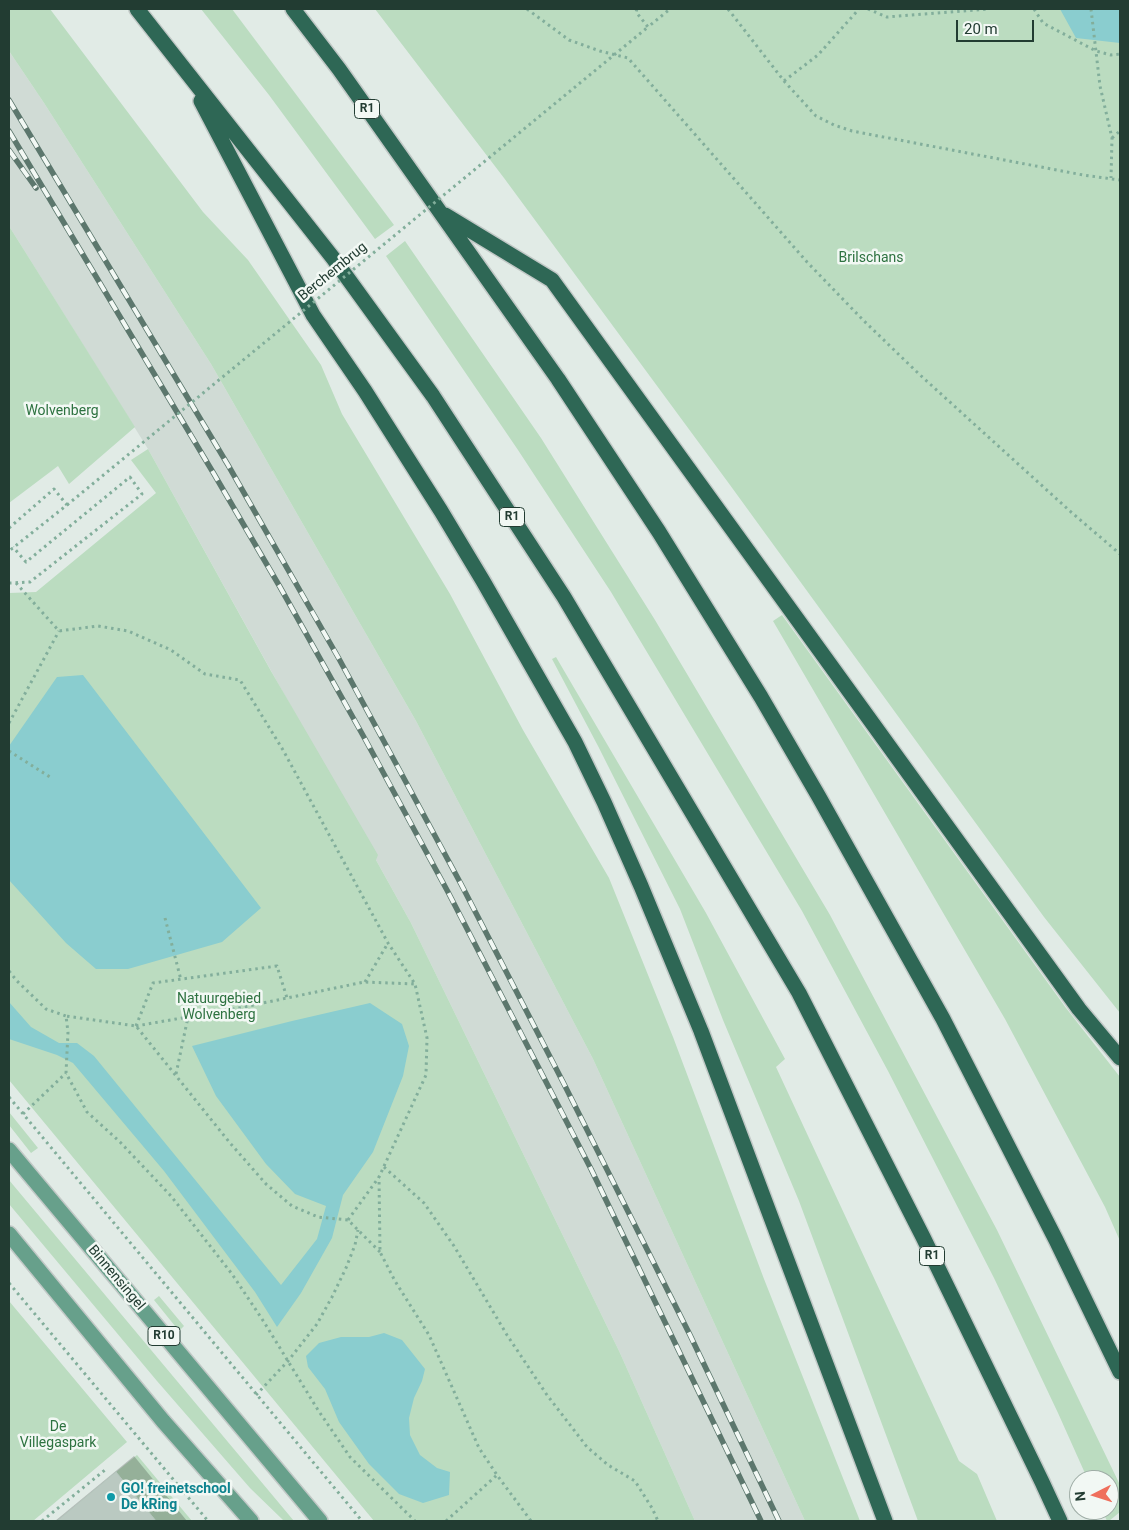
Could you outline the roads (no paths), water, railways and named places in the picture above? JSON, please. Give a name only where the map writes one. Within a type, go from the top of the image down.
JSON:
[{"type":"highway","name":"R1","points":[[137,9],[333,258],[433,396],[564,596],[799,993],[923,1237],[1060,1521]]},
{"type":"highway","name":"R1","points":[[293,9],[339,69],[558,380],[658,532],[760,697],[814,788],[943,1019],[1052,1231],[1120,1372]]},
{"type":"highway","points":[[184,68],[313,314],[365,391],[441,511],[575,742],[596,785],[641,886],[701,1031],[885,1521]]},
{"type":"highway","points":[[440,211],[552,280],[1079,1009],[1120,1058]]},
{"type":"main road","name":"Binnensingel","points":[[9,1150],[320,1521]]},
{"type":"main road","points":[[9,1234],[163,1421],[251,1521]]},
{"type":"water","points":[[1060,9],[1120,9],[1120,43],[1076,38]]},
{"type":"water","points":[[83,675],[261,908],[222,942],[128,969],[96,969],[66,943],[9,880],[9,746],[57,677]]},
{"type":"water","points":[[9,1002],[31,1027],[59,1043],[77,1043],[94,1056],[281,1285],[317,1239],[326,1206],[295,1194],[266,1164],[216,1096],[192,1046],[370,1003],[402,1024],[409,1046],[403,1076],[373,1152],[343,1195],[332,1238],[301,1293],[277,1327],[255,1292],[164,1171],[73,1063],[57,1055],[9,1039]]},
{"type":"water","points":[[384,1333],[402,1340],[425,1369],[409,1418],[410,1435],[420,1455],[437,1468],[450,1472],[449,1495],[423,1503],[399,1494],[369,1464],[339,1422],[325,1389],[308,1367],[306,1356],[319,1343],[341,1337],[369,1337]]},
{"type":"railway","points":[[9,100],[228,465],[338,657],[394,760],[461,884],[563,1082],[690,1335],[779,1521]]},
{"type":"railway","points":[[9,131],[280,587],[448,892],[591,1169],[761,1521]]},
{"type":"railway","points":[[9,150],[36,188]]},
{"type":"place","name":"GO! freinetschool De kRing","points":[[111,1497]]},
{"type":"park label","name":"Brilschans","points":[[871,258]]},
{"type":"park label","name":"Wolvenberg","points":[[62,411]]},
{"type":"park label","name":"Natuurgebied Wolvenberg","points":[[219,1008]]},
{"type":"park label","name":"De Villegaspark","points":[[58,1435]]}]
